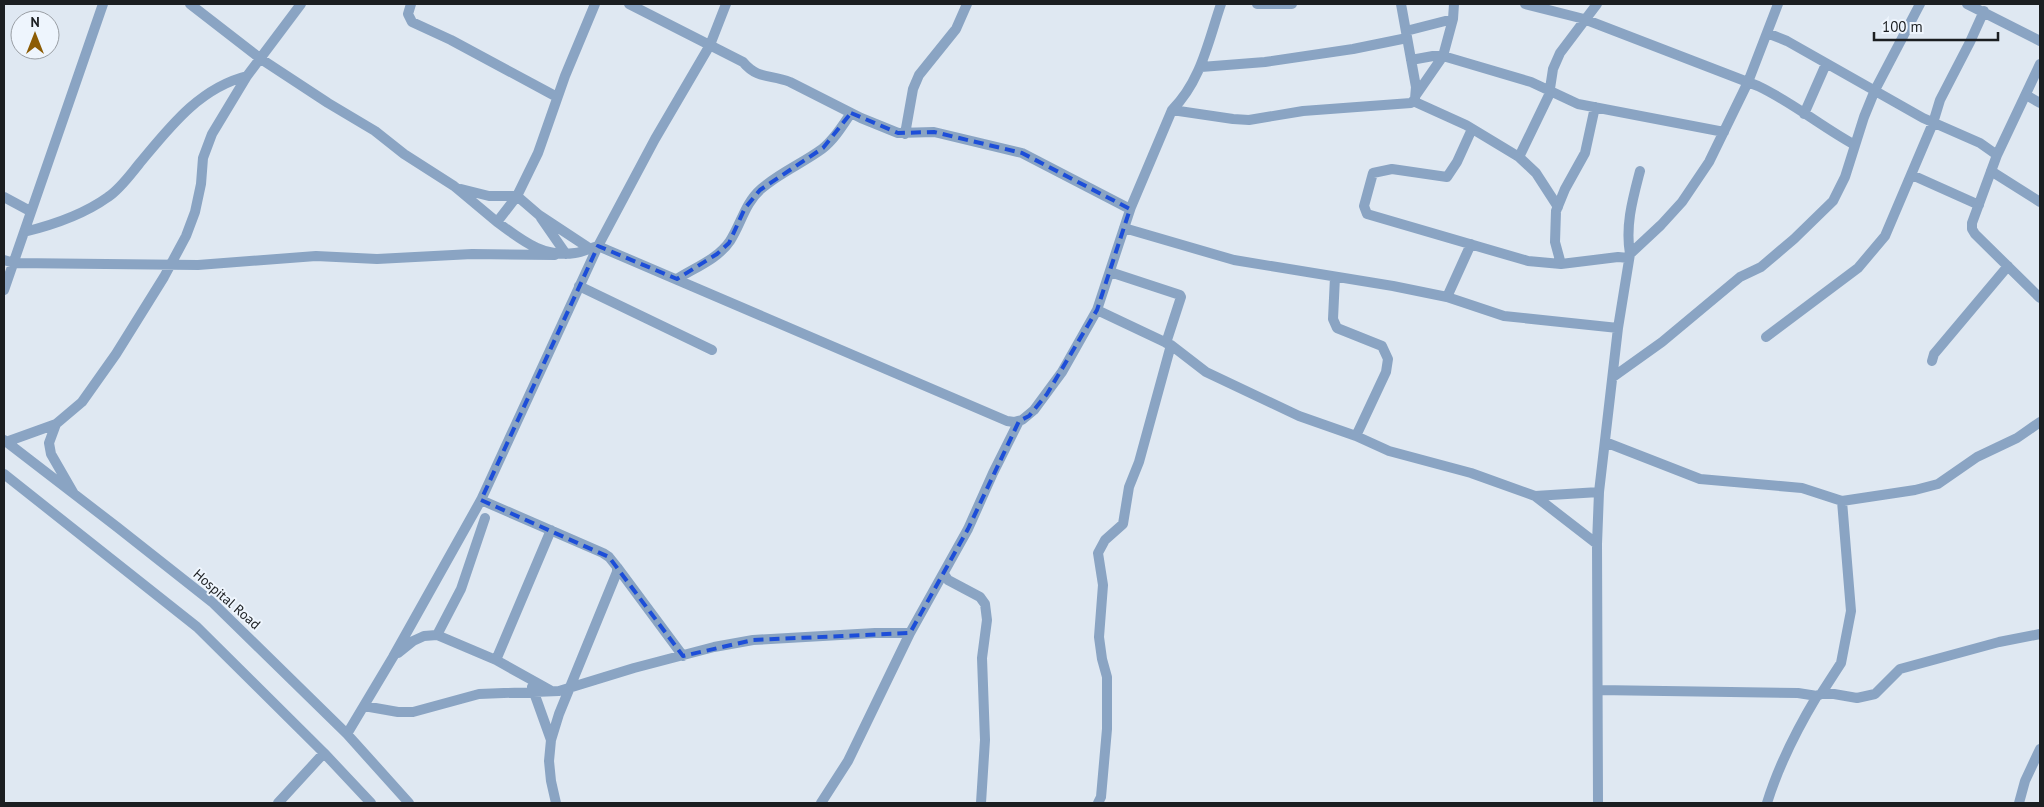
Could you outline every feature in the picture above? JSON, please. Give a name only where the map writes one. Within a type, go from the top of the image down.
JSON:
[{"type":"street","points":[[4,290],[9,261],[24,232],[103,4]]},
{"type":"street","points":[[190,4],[261,59],[375,131],[404,154],[454,186],[497,222],[534,247],[555,254]]},
{"type":"street","points":[[5,441],[56,424],[82,402],[116,354],[186,236],[201,184],[203,158],[212,134],[247,76],[301,4]]},
{"type":"street","points":[[411,4],[408,14],[412,22],[451,40],[558,97]]},
{"type":"street","points":[[497,222],[517,196],[538,153],[558,97],[596,4]]},
{"type":"street","points":[[629,4],[743,62],[758,75],[784,80],[884,128],[905,134],[941,133],[1022,153],[1130,209]]},
{"type":"street","points":[[347,734],[393,657],[481,500],[579,286],[594,247],[710,45],[726,4]]},
{"type":"street","points":[[905,134],[913,89],[919,75],[956,29],[967,4]]},
{"type":"street","points":[[454,186],[489,196],[517,196],[540,215],[594,247],[677,279],[1007,421],[1019,421],[1029,416],[1047,394],[1097,310],[1130,209],[1172,110],[1183,99],[1201,67],[1221,4]]},
{"type":"street","points":[[1257,4],[1292,4]]},
{"type":"street","points":[[1401,4],[1411,60],[1415,98]]},
{"type":"street","points":[[1172,110],[1249,120],[1303,111],[1399,104],[1415,98],[1443,56],[1453,19],[1454,4]]},
{"type":"street","points":[[1525,4],[1584,19],[1748,82],[1771,92],[1855,145]]},
{"type":"street","points":[[1520,156],[1540,117],[1551,90],[1556,60],[1584,19],[1597,4]]},
{"type":"street","points":[[1472,129],[1457,162],[1446,177],[1392,169],[1373,173],[1364,206],[1367,214],[1528,261],[1560,264],[1630,256],[1682,202],[1709,162],[1748,82],[1778,4]]},
{"type":"street","points":[[1612,377],[1662,342],[1740,277],[1761,267],[1794,239],[1833,201],[1838,193],[1875,90],[1920,4]]},
{"type":"street","points":[[1967,4],[2040,41]]},
{"type":"street","points":[[1766,336],[1858,268],[1885,236],[1912,175],[1940,100],[1984,12]]},
{"type":"street","points":[[1201,67],[1265,62],[1353,49],[1407,35],[1453,19]]},
{"type":"street","points":[[1767,33],[1787,41],[1933,123],[1980,143],[1997,155]]},
{"type":"street","points":[[1411,60],[1443,56],[1506,74],[1551,90],[1578,104],[1724,132]]},
{"type":"street","points":[[1804,114],[1826,64]]},
{"type":"street","points":[[2040,64],[1997,155],[1972,223],[1972,229],[2040,298]]},
{"type":"street","points":[[24,232],[47,226],[84,212],[110,196],[174,122],[216,87],[247,76]]},
{"type":"street","points":[[2026,95],[2040,103]]},
{"type":"street","points":[[1415,98],[1520,156],[1536,173],[1558,207]]},
{"type":"street","points":[[1560,264],[1554,228],[1558,207],[1565,189],[1585,153],[1595,107]]},
{"type":"street","points":[[677,279],[718,254],[729,243],[746,208],[760,190],[824,148],[851,113]]},
{"type":"street","points":[[1598,803],[1597,544],[1599,492],[1618,328],[1630,256],[1628,226],[1640,171]]},
{"type":"street","points":[[1991,171],[2040,202]]},
{"type":"street","points":[[1912,175],[1978,205]]},
{"type":"street","points":[[4,197],[30,211]]},
{"type":"street","points":[[540,215],[566,254]]},
{"type":"street","points":[[1124,228],[1234,260],[1393,286],[1446,297],[1504,316],[1618,328]]},
{"type":"street","points":[[1446,297],[1472,244]]},
{"type":"street","points":[[9,261],[198,265],[316,256],[377,259],[472,254],[566,254],[578,253],[594,247]]},
{"type":"street","points":[[1932,361],[1934,354],[2008,266]]},
{"type":"street","points":[[1100,801],[1107,729],[1107,677],[1099,638],[1103,585],[1098,553],[1106,540],[1123,524],[1129,487],[1139,462],[1181,297],[1180,295],[1110,272]]},
{"type":"street","points":[[1335,277],[1333,318],[1337,328],[1382,346],[1388,359],[1386,372],[1356,436]]},
{"type":"street","points":[[579,286],[712,350]]},
{"type":"street","points":[[1097,310],[1169,344],[1206,372],[1299,416],[1356,436],[1389,451],[1472,473],[1535,496],[1597,544]]},
{"type":"street","points":[[821,803],[848,761],[910,633],[968,528],[1019,421]]},
{"type":"street","points":[[1605,442],[1700,479],[1802,488],[1842,501],[1915,490],[1938,484],[1977,457],[2017,438],[2040,422]]},
{"type":"street","points":[[56,424],[49,443],[51,454],[74,494]]},
{"type":"street","name":"Hospital Road","points":[[5,441],[212,602],[347,734],[409,803]]},
{"type":"street","points":[[4,474],[197,627],[371,803]]},
{"type":"street","points":[[1535,496],[1599,492]]},
{"type":"street","points":[[481,500],[609,556],[683,656]]},
{"type":"street","points":[[1767,803],[1786,751],[1800,724],[1841,663],[1851,611],[1842,501]]},
{"type":"street","points":[[468,522],[507,511]]},
{"type":"street","points":[[437,635],[461,589],[486,518]]},
{"type":"street","points":[[496,660],[551,530]]},
{"type":"street","points":[[556,803],[550,768],[551,740],[559,714],[572,687],[617,572],[617,567]]},
{"type":"street","points":[[944,574],[948,580],[980,598],[985,604],[987,620],[982,658],[985,740],[981,803]]},
{"type":"street","points":[[364,706],[398,712],[413,712],[479,694],[559,691],[714,647],[753,640],[875,633],[910,633]]},
{"type":"street","points":[[1598,690],[1798,693],[1857,698],[1875,694],[1900,669],[2000,642],[2040,634]]},
{"type":"street","points":[[393,657],[413,641],[424,636],[437,635],[496,660],[528,679],[552,690]]},
{"type":"street","points":[[528,679],[551,740]]},
{"type":"street","points":[[2019,803],[2025,781],[2040,749]]},
{"type":"street","points":[[278,803],[324,754]]},
{"type":"highlighted area","points":[[851,113],[898,133],[934,132],[1022,153],[1130,209],[1097,310],[1047,394],[1029,416],[1019,421],[968,529],[910,633],[753,640],[683,656],[609,557],[481,500],[598,246],[677,279],[717,254],[729,243],[745,208],[760,190],[823,148]]}]
